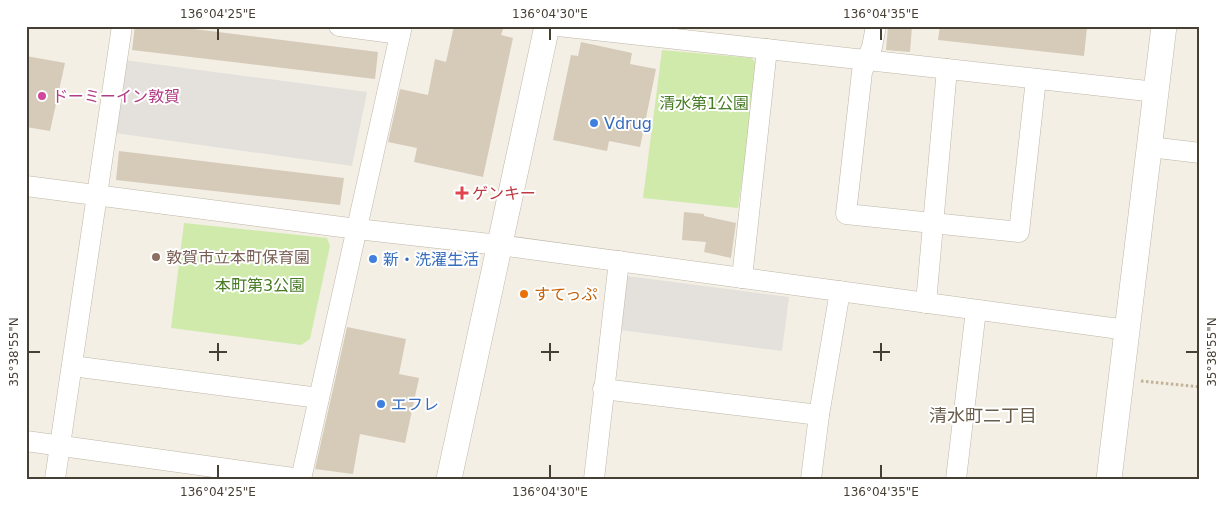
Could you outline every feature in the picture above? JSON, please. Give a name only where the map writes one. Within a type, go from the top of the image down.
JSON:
[{"type":"street","points":[[55,479],[122,26]]},
{"type":"street","points":[[26,441],[301,479],[401,30],[339,26]]},
{"type":"street","points":[[449,479],[547,26]]},
{"type":"street","points":[[558,26],[632,30],[866,61],[1156,92]]},
{"type":"street","points":[[876,26],[872,47],[862,72],[846,214],[1019,232],[1036,79]]},
{"type":"street","points":[[1109,479],[1164,26]]},
{"type":"street","points":[[742,278],[767,49]]},
{"type":"street","points":[[926,303],[947,69]]},
{"type":"street","points":[[1150,147],[1200,153]]},
{"type":"street","points":[[26,186],[357,229],[499,245],[1127,330]]},
{"type":"street","points":[[594,479],[619,261]]},
{"type":"street","points":[[811,479],[819,415],[840,291]]},
{"type":"street","points":[[956,479],[976,310]]},
{"type":"street","points":[[72,366],[319,398]]},
{"type":"street","points":[[603,389],[819,415]]},
{"type":"path","points":[[1121,379],[1200,387]]},
{"type":"green space","name":"清水第1公園","points":[[662,50],[752,58],[758,67],[738,208],[643,198]]},
{"type":"green space","name":"本町第3公園","points":[[184,223],[327,238],[330,246],[310,339],[301,345],[171,328]]},
{"type":"shaded area","points":[[124,60],[367,92],[352,166],[115,133]]},
{"type":"shaded area","points":[[627,276],[789,297],[782,351],[620,330]]},
{"type":"building","points":[[135,26],[170,26],[378,52],[375,79],[132,50]]},
{"type":"building","points":[[454,26],[504,26],[501,35],[513,38],[483,177],[414,162],[417,148],[388,142],[400,89],[428,95],[435,59],[446,62]]},
{"type":"building","points":[[888,26],[912,26],[910,52],[886,50]]},
{"type":"building","points":[[940,26],[1074,26],[1087,28],[1084,56],[938,40]]},
{"type":"building","points":[[581,42],[632,53],[630,64],[656,69],[640,147],[609,141],[607,151],[553,140],[571,55],[578,56]]},
{"type":"building","name":"ドーミーイン敦賀","points":[[26,56],[65,63],[50,131],[26,127]]},
{"type":"building","points":[[119,151],[344,178],[340,205],[116,180]]},
{"type":"building","points":[[684,212],[704,214],[704,216],[736,223],[731,258],[704,252],[706,242],[682,240]]},
{"type":"building","points":[[347,327],[406,339],[399,374],[419,378],[405,443],[360,434],[353,474],[315,469]]},
{"type":"place","name":"ドーミーイン敦賀","points":[[42,96]]},
{"type":"place","name":"Vdrug","points":[[594,123]]},
{"type":"place","name":"ゲンキー","points":[[462,193]]},
{"type":"place","name":"敦賀市立本町保育園","points":[[156,257]]},
{"type":"place","name":"新・洗濯生活","points":[[373,259]]},
{"type":"place","name":"すてっぷ","points":[[524,294]]},
{"type":"place","name":"エフレ","points":[[381,404]]},
{"type":"district","name":"清水町二丁目","points":[[983,416]]}]
